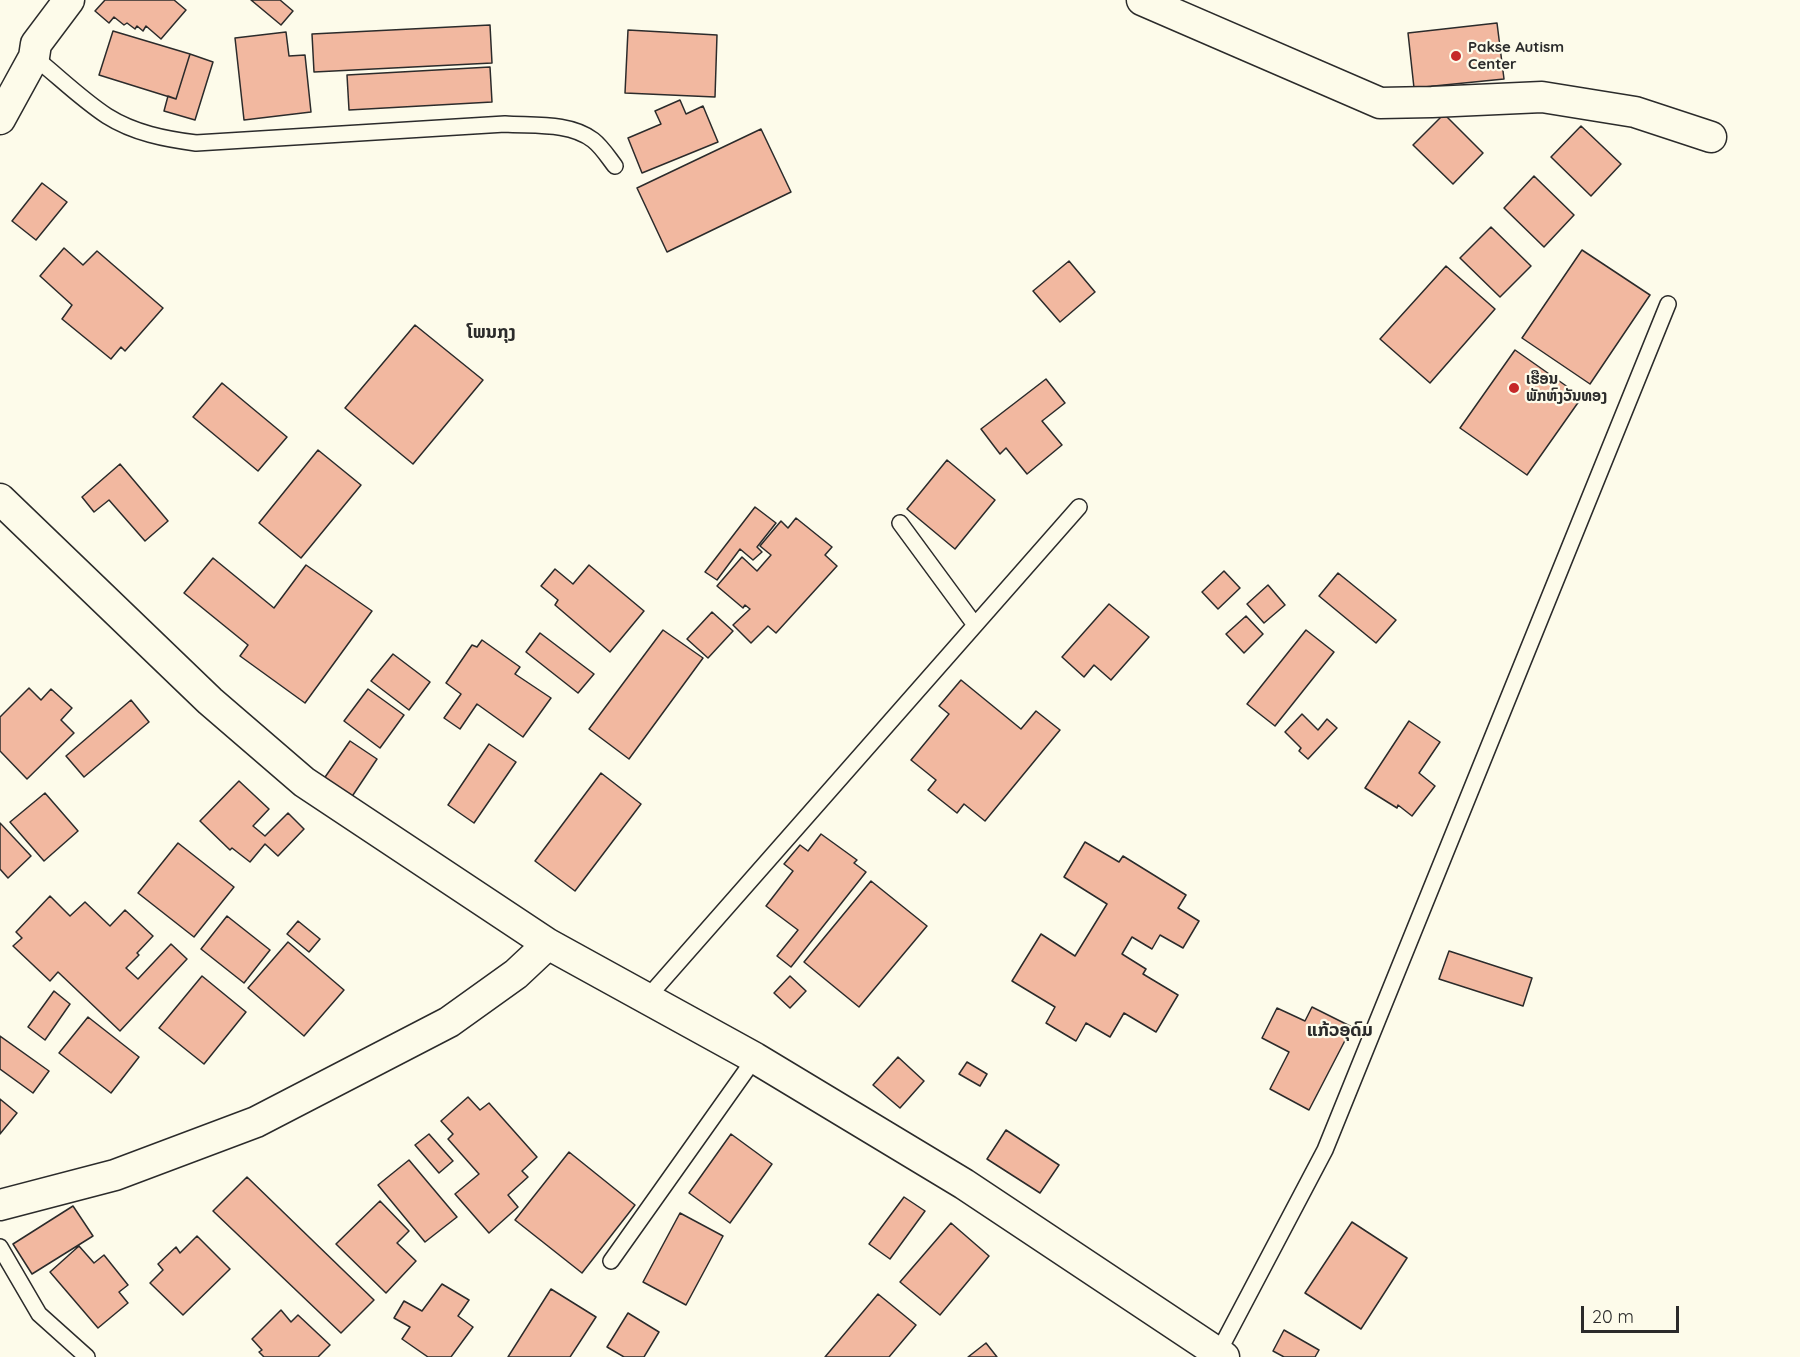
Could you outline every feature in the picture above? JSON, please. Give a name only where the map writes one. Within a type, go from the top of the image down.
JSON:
[{"type":"street","points":[[0,118],[34,57],[36,44],[69,0]]},
{"type":"street","points":[[1142,0],[1380,103],[1542,97],[1635,112],[1711,136]]},
{"type":"street","points":[[3,506],[210,701],[304,782],[548,944],[755,1058],[964,1184],[1221,1355]]},
{"type":"street","points":[[0,1205],[115,1175],[256,1122],[449,1022],[516,974],[548,944]]},
{"type":"lane","points":[[34,57],[108,116],[132,128],[164,139],[196,143],[505,124],[556,127],[582,133],[594,141],[615,166]]},
{"type":"lane","points":[[1221,1355],[1325,1150],[1668,304]]},
{"type":"lane","points":[[646,998],[1078,507]]},
{"type":"lane","points":[[900,523],[975,626]]},
{"type":"lane","points":[[611,1261],[755,1058]]},
{"type":"lane","points":[[0,1247],[39,1314],[87,1357]]},
{"type":"building","points":[[105,0],[174,0],[186,10],[161,39],[146,26],[143,31],[137,26],[135,29],[127,23],[124,25],[114,17],[109,23],[95,11]]},
{"type":"building","points":[[251,0],[280,0],[293,11],[281,25]]},
{"type":"building","name":"Pakse Autism Center","points":[[1497,23],[1504,79],[1414,88],[1408,33]]},
{"type":"building","points":[[490,25],[492,63],[314,72],[312,34]]},
{"type":"building","points":[[628,30],[717,35],[715,97],[625,93]]},
{"type":"building","points":[[113,31],[190,54],[176,99],[99,75]]},
{"type":"building","points":[[286,32],[289,56],[305,55],[311,112],[244,120],[235,38]]},
{"type":"building","points":[[190,54],[213,62],[195,120],[164,111],[168,96],[176,99]]},
{"type":"building","points":[[490,67],[492,102],[349,110],[347,75]]},
{"type":"building","points":[[680,100],[686,114],[703,106],[718,142],[642,173],[628,138],[661,124],[655,111]]},
{"type":"building","points":[[1444,114],[1483,153],[1453,184],[1413,145]]},
{"type":"building","points":[[1581,126],[1621,164],[1591,196],[1551,157]]},
{"type":"building","points":[[761,129],[791,192],[667,252],[637,188]]},
{"type":"building","points":[[1534,176],[1574,215],[1544,247],[1504,208]]},
{"type":"building","points":[[42,183],[67,202],[36,240],[12,221]]},
{"type":"building","points":[[1491,227],[1531,266],[1500,297],[1460,258]]},
{"type":"building","points":[[64,248],[83,265],[97,251],[163,308],[125,351],[121,347],[111,359],[62,319],[72,305],[40,276]]},
{"type":"building","points":[[1582,250],[1650,295],[1590,384],[1522,338]]},
{"type":"building","points":[[1069,261],[1095,292],[1060,322],[1033,291]]},
{"type":"building","points":[[1446,266],[1495,309],[1430,383],[1380,339]]},
{"type":"building","points":[[415,325],[483,380],[413,464],[345,408]]},
{"type":"building","points":[[1515,350],[1582,397],[1527,475],[1460,428]]},
{"type":"building","points":[[1046,379],[1065,403],[1042,421],[1062,445],[1027,474],[1006,448],[1000,454],[981,429]]},
{"type":"building","points":[[222,383],[287,437],[258,471],[193,417]]},
{"type":"building","points":[[318,450],[361,485],[301,558],[259,523]]},
{"type":"building","points":[[947,460],[995,500],[955,549],[907,509]]},
{"type":"building","points":[[120,464],[168,521],[145,541],[109,500],[94,512],[82,497]]},
{"type":"building","points":[[755,507],[776,523],[757,547],[762,552],[753,560],[740,549],[717,580],[705,572]]},
{"type":"building","points":[[796,518],[832,547],[825,555],[837,566],[776,633],[768,626],[751,643],[733,625],[750,609],[745,605],[743,608],[717,586],[742,557],[757,571],[771,555],[760,546],[781,521],[788,528]]},
{"type":"building","points":[[213,558],[274,608],[306,565],[372,611],[305,703],[240,656],[248,645],[184,593]]},
{"type":"building","points":[[589,565],[644,611],[610,652],[555,605],[558,600],[541,586],[555,569],[573,584]]},
{"type":"building","points":[[1224,571],[1240,588],[1218,609],[1202,592]]},
{"type":"building","points":[[1338,573],[1396,620],[1376,643],[1319,596]]},
{"type":"building","points":[[1268,585],[1285,605],[1264,623],[1247,604]]},
{"type":"building","points":[[1109,604],[1149,637],[1111,680],[1094,665],[1084,677],[1062,657]]},
{"type":"building","points":[[712,612],[733,631],[708,658],[687,639]]},
{"type":"building","points":[[1246,616],[1263,634],[1244,653],[1226,634]]},
{"type":"building","points":[[663,630],[703,658],[629,759],[589,729]]},
{"type":"building","points":[[1306,630],[1334,652],[1275,726],[1247,704]]},
{"type":"building","points":[[540,633],[594,674],[578,693],[526,652]]},
{"type":"building","points":[[482,640],[520,667],[515,674],[551,698],[523,737],[477,704],[460,729],[444,718],[461,694],[446,683],[472,645],[477,647]]},
{"type":"building","points":[[393,654],[430,682],[409,710],[371,681]]},
{"type":"building","points":[[961,680],[1021,729],[1036,711],[1060,730],[985,821],[964,804],[957,813],[928,790],[936,780],[911,760],[949,714],[939,706]]},
{"type":"building","points":[[29,688],[41,700],[51,689],[72,708],[61,720],[74,733],[27,779],[0,751],[0,717]]},
{"type":"building","points":[[368,689],[404,715],[380,748],[344,721]]},
{"type":"building","points":[[131,700],[149,722],[84,777],[66,756]]},
{"type":"building","points":[[1302,714],[1318,730],[1327,719],[1337,728],[1308,759],[1299,751],[1301,748],[1285,732]]},
{"type":"building","points":[[1409,721],[1440,742],[1419,773],[1435,786],[1412,816],[1398,805],[1397,808],[1365,788]]},
{"type":"building","points":[[350,741],[377,759],[349,801],[321,783]]},
{"type":"building","points":[[489,744],[516,762],[474,823],[448,805]]},
{"type":"building","points":[[601,773],[641,804],[575,891],[535,861]]},
{"type":"building","points":[[239,781],[269,809],[253,826],[265,836],[288,813],[304,829],[278,856],[265,844],[250,862],[232,848],[230,850],[200,821]]},
{"type":"building","points":[[45,793],[78,831],[44,861],[10,822]]},
{"type":"building","points":[[0,823],[31,856],[8,878],[0,869]]},
{"type":"building","points":[[821,834],[857,860],[854,863],[866,872],[791,967],[777,956],[798,930],[766,906],[793,871],[784,864],[800,845],[808,851]]},
{"type":"building","points":[[1085,842],[1119,862],[1123,856],[1186,895],[1178,908],[1199,921],[1183,948],[1160,935],[1152,949],[1132,937],[1122,954],[1146,969],[1143,974],[1178,995],[1156,1032],[1124,1013],[1110,1037],[1086,1023],[1076,1041],[1046,1023],[1055,1007],[1012,981],[1041,934],[1075,956],[1107,904],[1064,877]]},
{"type":"building","points":[[178,843],[234,887],[194,937],[138,893]]},
{"type":"building","points":[[871,881],[927,926],[859,1007],[804,962]]},
{"type":"building","points":[[50,896],[70,916],[85,902],[110,926],[125,910],[153,936],[126,968],[138,979],[171,944],[187,959],[120,1031],[58,972],[50,981],[13,946],[22,938],[16,932]]},
{"type":"building","points":[[227,916],[270,950],[244,983],[201,949]]},
{"type":"building","points":[[298,921],[320,939],[309,952],[287,934]]},
{"type":"building","points":[[288,942],[344,990],[304,1036],[248,988]]},
{"type":"building","points":[[1449,951],[1532,978],[1523,1006],[1439,979]]},
{"type":"building","points":[[202,976],[246,1012],[204,1064],[159,1028]]},
{"type":"building","points":[[790,976],[806,991],[790,1008],[774,993]]},
{"type":"building","points":[[54,991],[70,1004],[45,1040],[28,1027]]},
{"type":"building","points":[[1312,1007],[1352,1027],[1309,1110],[1270,1089],[1289,1052],[1262,1038],[1277,1008],[1305,1021]]},
{"type":"building","points":[[88,1017],[139,1057],[111,1093],[59,1053]]},
{"type":"building","points":[[0,1036],[49,1071],[33,1093],[0,1069]]},
{"type":"building","points":[[898,1057],[924,1081],[900,1108],[873,1085]]},
{"type":"building","points":[[967,1062],[987,1074],[980,1086],[959,1074]]},
{"type":"building","points":[[468,1097],[480,1110],[489,1103],[537,1157],[522,1171],[528,1177],[508,1195],[518,1207],[489,1233],[455,1194],[479,1174],[448,1139],[453,1134],[441,1121]]},
{"type":"building","points":[[0,1099],[17,1113],[0,1134]]},
{"type":"building","points":[[1006,1130],[1059,1165],[1040,1193],[987,1159]]},
{"type":"building","points":[[429,1134],[453,1161],[439,1173],[415,1145]]},
{"type":"building","points":[[731,1134],[772,1164],[730,1223],[689,1193]]},
{"type":"building","points":[[569,1152],[635,1205],[582,1273],[515,1220]]},
{"type":"building","points":[[409,1160],[457,1217],[425,1242],[378,1185]]},
{"type":"building","points":[[247,1177],[374,1300],[341,1333],[213,1211]]},
{"type":"building","points":[[904,1197],[925,1211],[890,1259],[869,1244]]},
{"type":"building","points":[[380,1201],[409,1231],[397,1243],[416,1261],[386,1293],[336,1244]]},
{"type":"building","points":[[73,1206],[93,1236],[32,1274],[13,1244]]},
{"type":"building","points":[[680,1213],[723,1236],[686,1305],[643,1282]]},
{"type":"building","points":[[1352,1222],[1407,1258],[1361,1329],[1305,1293]]},
{"type":"building","points":[[951,1223],[989,1256],[940,1315],[900,1282]]},
{"type":"building","points":[[197,1236],[230,1269],[183,1315],[150,1283],[163,1270],[158,1264],[176,1247],[180,1253]]},
{"type":"building","points":[[79,1246],[94,1263],[104,1255],[128,1285],[119,1292],[128,1303],[98,1328],[50,1272]]},
{"type":"building","points":[[442,1284],[469,1300],[458,1316],[473,1327],[451,1357],[428,1357],[402,1339],[410,1327],[394,1318],[404,1301],[422,1311]]},
{"type":"building","points":[[551,1289],[596,1317],[570,1357],[508,1357]]},
{"type":"building","points":[[878,1294],[916,1325],[889,1357],[825,1357]]},
{"type":"building","points":[[281,1310],[291,1322],[298,1315],[330,1345],[318,1357],[264,1357],[259,1352],[262,1350],[252,1339]]},
{"type":"building","points":[[628,1313],[659,1332],[644,1357],[624,1357],[607,1347]]},
{"type":"building","points":[[1284,1330],[1319,1350],[1315,1357],[1284,1357],[1273,1351]]},
{"type":"building","points":[[986,1343],[997,1357],[968,1357]]},
{"type":"place","name":"Pakse Autism Center","points":[[1456,56]]},
{"type":"place","name":"ເຮືອນ ພັກຫົງວັນທອງ","points":[[1514,388]]},
{"type":"district","name":"ໂພນກຸງ","points":[[491,333]]},
{"type":"district","name":"ແກ້ວອຸດົມ","points":[[1340,1031]]}]
